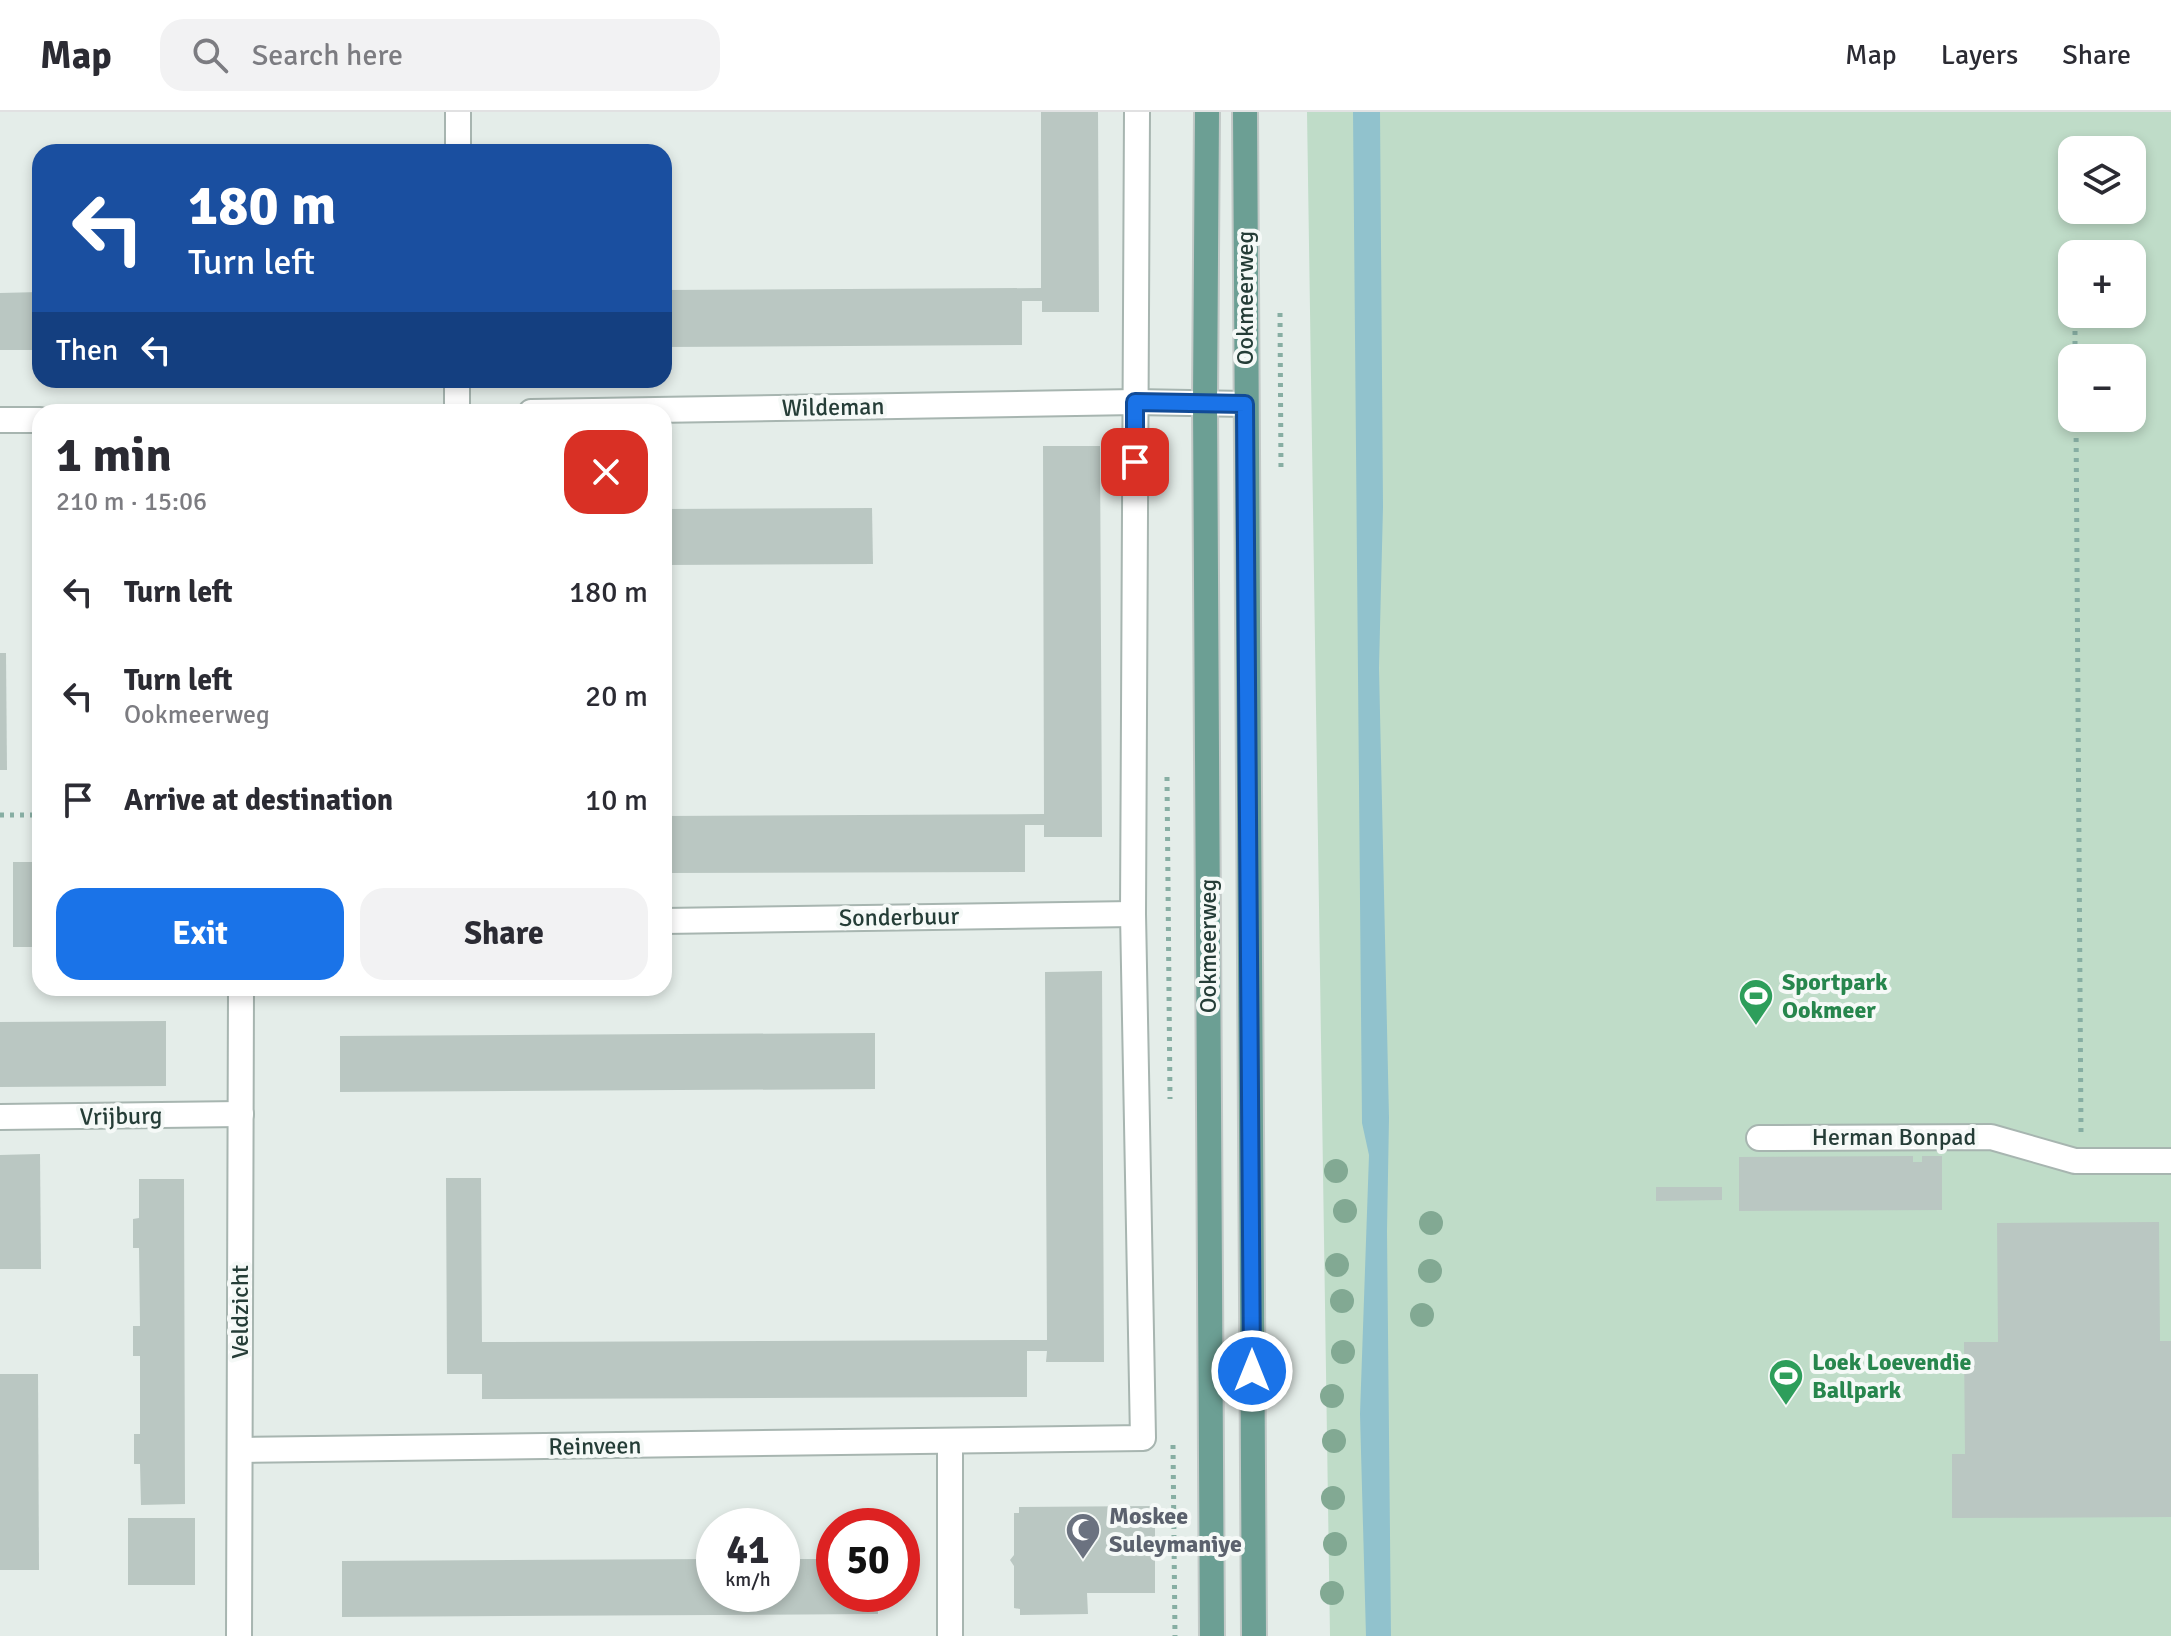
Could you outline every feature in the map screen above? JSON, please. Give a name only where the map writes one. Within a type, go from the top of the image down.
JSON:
[{"type":"main road","name":"Ookmeerweg","points":[[1207,112],[1205,402],[1212,1636]]},
{"type":"main road","name":"Ookmeerweg","points":[[1245,112],[1254,1636]]},
{"type":"street","points":[[458,112],[458,144]]},
{"type":"street","points":[[1133,914],[1137,112]]},
{"type":"street","name":"Wildeman","points":[[672,410],[1135,402],[1245,404]]},
{"type":"street","points":[[0,420],[32,420]]},
{"type":"street","name":"Sonderbuur","points":[[672,921],[1133,914]]},
{"type":"street","name":"Reinveen","points":[[240,1450],[1143,1438],[1133,914]]},
{"type":"street","name":"Veldzicht","points":[[239,1636],[241,996]]},
{"type":"street","name":"Vrijburg","points":[[0,1117],[241,1114]]},
{"type":"street","name":"Herman Bonpad","points":[[1759,1138],[1991,1137],[2081,1161],[2171,1161]]},
{"type":"street","points":[[950,1441],[950,1636]]},
{"type":"path","points":[[2075,331],[2075,344]]},
{"type":"path","points":[[2076,432],[2081,1161]]},
{"type":"path","points":[[1167,766],[1170,1114]]},
{"type":"path","points":[[0,815],[32,815]]},
{"type":"path","points":[[1173,1430],[1175,1636]]},
{"type":"green space","name":"Sportpark Ookmeer","points":[[1307,112],[2171,112],[2171,1636],[1330,1636]]},
{"type":"water","points":[[1353,112],[1380,112],[1383,507],[1379,668],[1389,1118],[1387,1231],[1391,1636],[1366,1636],[1360,1414],[1369,1155],[1362,1123]]},
{"type":"building","points":[[1041,112],[1098,112],[1099,312],[1042,312],[1042,301],[1022,301],[1022,345],[672,347],[672,290],[1041,288]]},
{"type":"building","points":[[32,292],[32,350],[0,350],[0,293]]},
{"type":"building","points":[[1043,446],[1100,446],[1102,837],[1044,837],[1044,825],[1025,825],[1025,872],[672,873],[672,816],[1044,814]]},
{"type":"building","points":[[872,508],[873,564],[672,565],[672,509]]},
{"type":"building","points":[[0,653],[6,653],[7,770],[0,770]]},
{"type":"building","points":[[13,862],[32,862],[32,947],[13,947]]},
{"type":"building","points":[[1102,971],[1104,1362],[1046,1362],[1047,1351],[1027,1351],[1027,1397],[482,1399],[482,1374],[447,1374],[446,1178],[481,1178],[482,1342],[1047,1340],[1045,972]]},
{"type":"building","points":[[166,1021],[166,1086],[0,1087],[0,1022]]},
{"type":"building","points":[[875,1033],[875,1089],[340,1092],[340,1036]]},
{"type":"building","points":[[40,1154],[41,1269],[0,1269],[0,1155]]},
{"type":"building","points":[[1913,1156],[1913,1162],[1922,1162],[1922,1156],[1942,1156],[1942,1210],[1739,1211],[1739,1157]]},
{"type":"building","points":[[139,1179],[184,1179],[185,1504],[141,1505],[140,1464],[134,1464],[134,1434],[140,1434],[140,1356],[133,1356],[133,1326],[140,1326],[139,1248],[133,1248],[133,1219],[139,1218]]},
{"type":"building","points":[[1656,1187],[1722,1187],[1722,1200],[1656,1201]]},
{"type":"building","points":[[2159,1222],[2160,1341],[2171,1341],[2171,1517],[1952,1518],[1952,1454],[1965,1454],[1964,1342],[1998,1342],[1997,1223]]},
{"type":"building","points":[[0,1374],[38,1374],[39,1570],[0,1570]]},
{"type":"building","name":"Moskee Suleymaniye","points":[[1155,1506],[1155,1593],[1087,1593],[1088,1614],[1020,1615],[1020,1609],[1014,1608],[1014,1566],[1010,1560],[1014,1555],[1014,1513],[1019,1513],[1019,1507]]},
{"type":"building","points":[[128,1518],[195,1518],[195,1585],[128,1585]]},
{"type":"building","points":[[696,1559],[696,1612],[800,1612],[800,1559],[816,1559],[816,1612],[878,1614],[342,1617],[342,1561]]},
{"type":"place","name":"Sportpark Ookmeer","points":[[1756,1027]]},
{"type":"place","name":"Loek Loevendie Ballpark","points":[[1786,1407]]},
{"type":"place","name":"Moskee Suleymaniye","points":[[1083,1561]]},
{"type":"route","points":[[1135,462],[1135,402],[1245,404],[1252,1371]]}]
